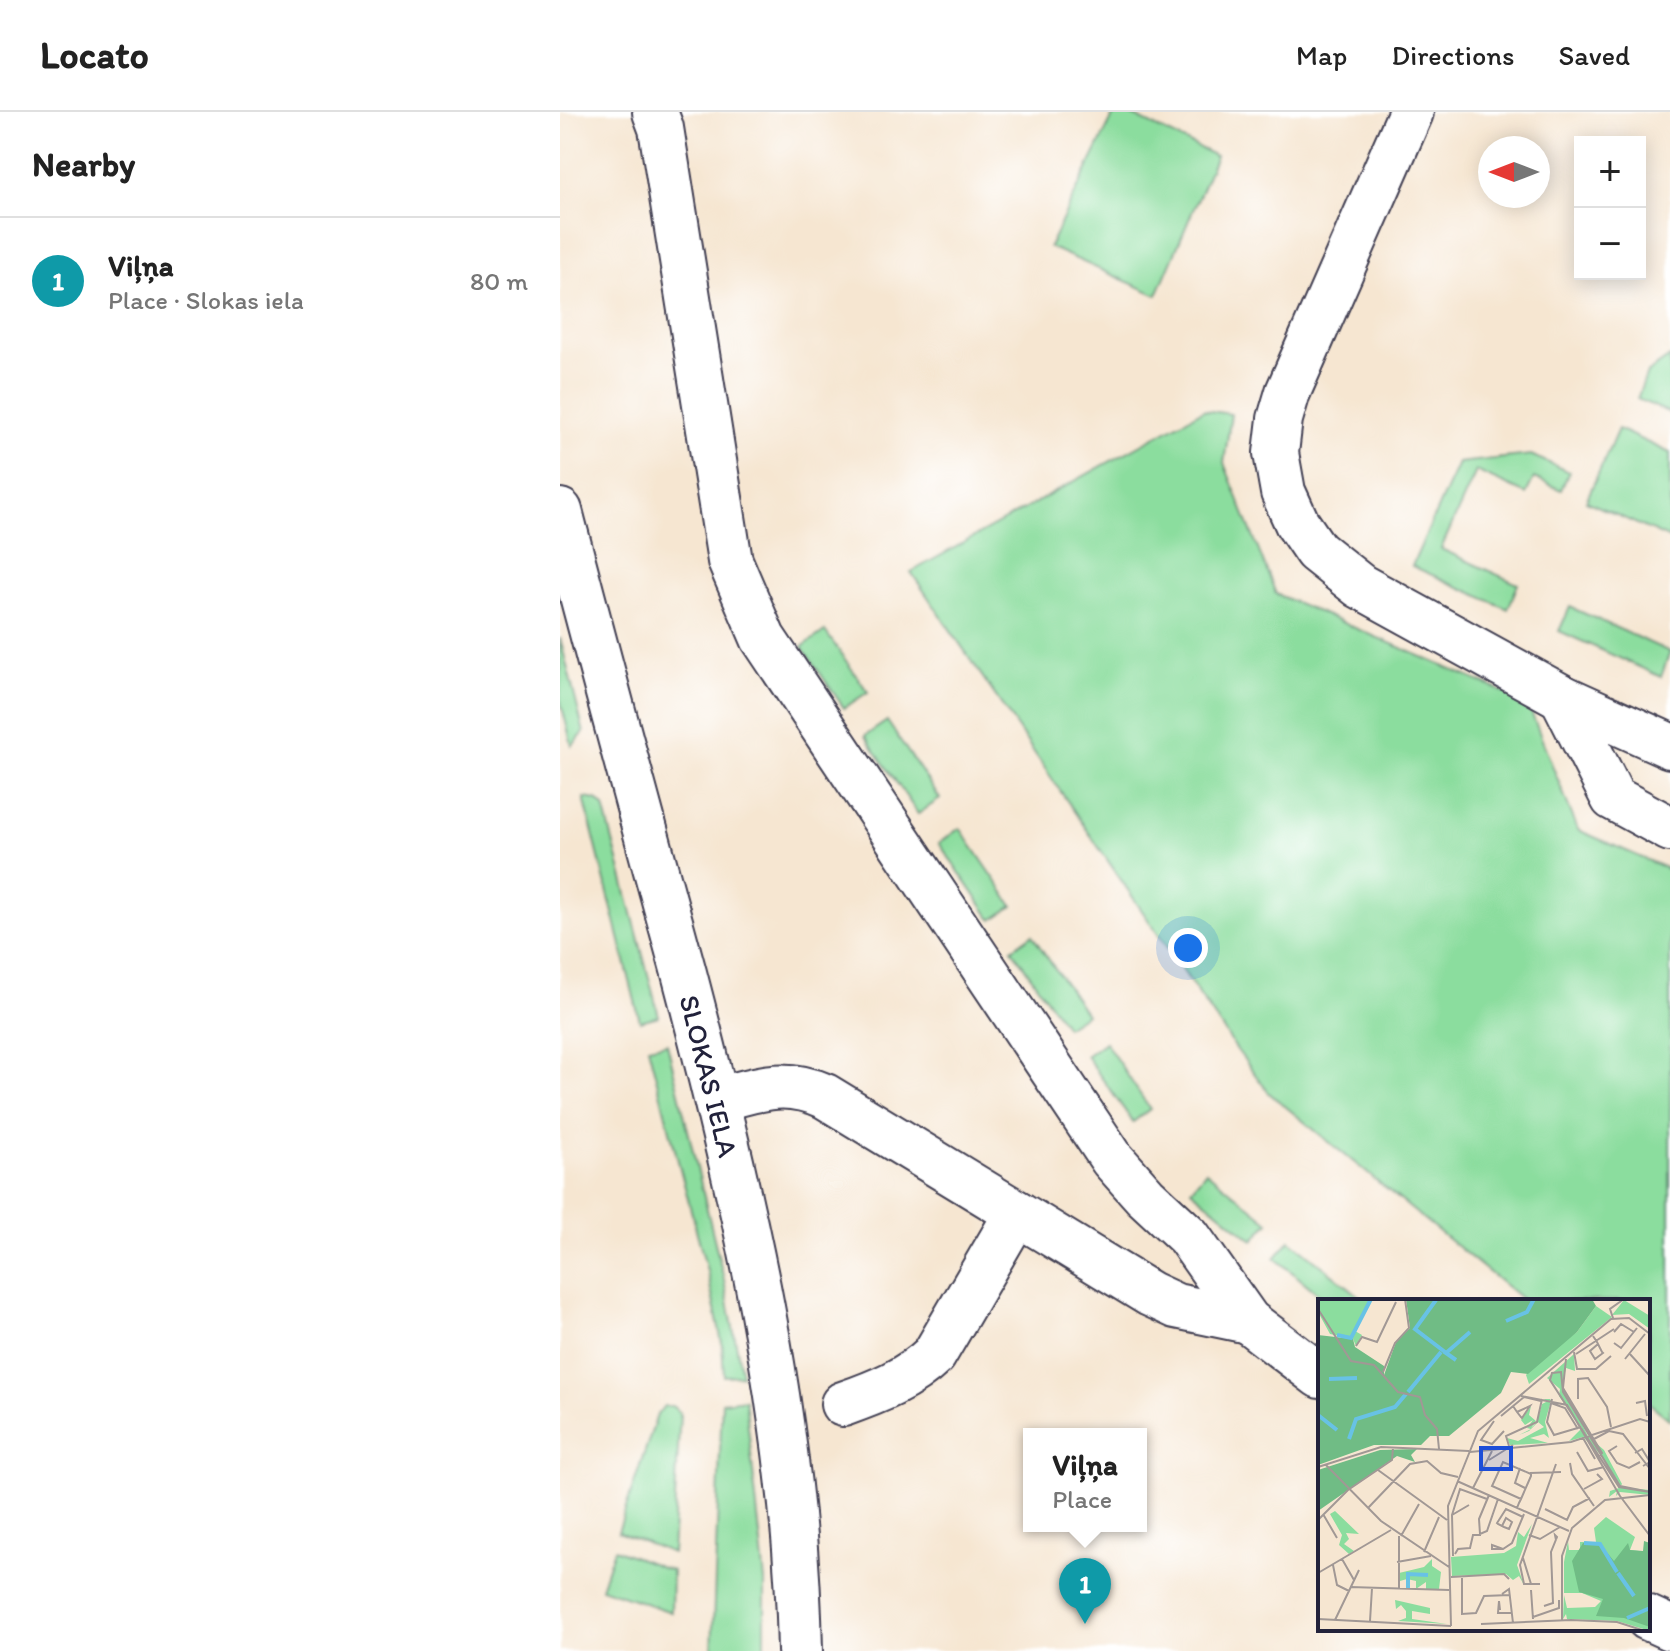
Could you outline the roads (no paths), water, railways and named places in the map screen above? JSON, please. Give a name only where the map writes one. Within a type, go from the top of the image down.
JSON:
[{"type":"street","points":[[655,112],[661,128],[730,561],[763,638],[1112,1159],[1145,1196],[1188,1236],[1248,1321],[1318,1374]]},
{"type":"street","points":[[1411,112],[1288,392],[1280,419],[1276,453],[1283,492],[1297,523],[1316,551],[1360,586],[1562,697],[1670,746]]},
{"type":"street","name":"SLOKAS IELA","points":[[560,511],[717,1100],[758,1281],[777,1389],[796,1564],[800,1651]]},
{"type":"street","points":[[1562,697],[1613,798],[1670,829]]},
{"type":"street","points":[[717,1100],[791,1085],[809,1089],[1150,1294],[1176,1306],[1248,1321]]},
{"type":"street","points":[[843,1404],[899,1381],[934,1355],[1017,1213]]},
{"type":"street","points":[[1650,1619],[1670,1628]]},
{"type":"place","name":"Viļņa","points":[[1085,1624]]}]
